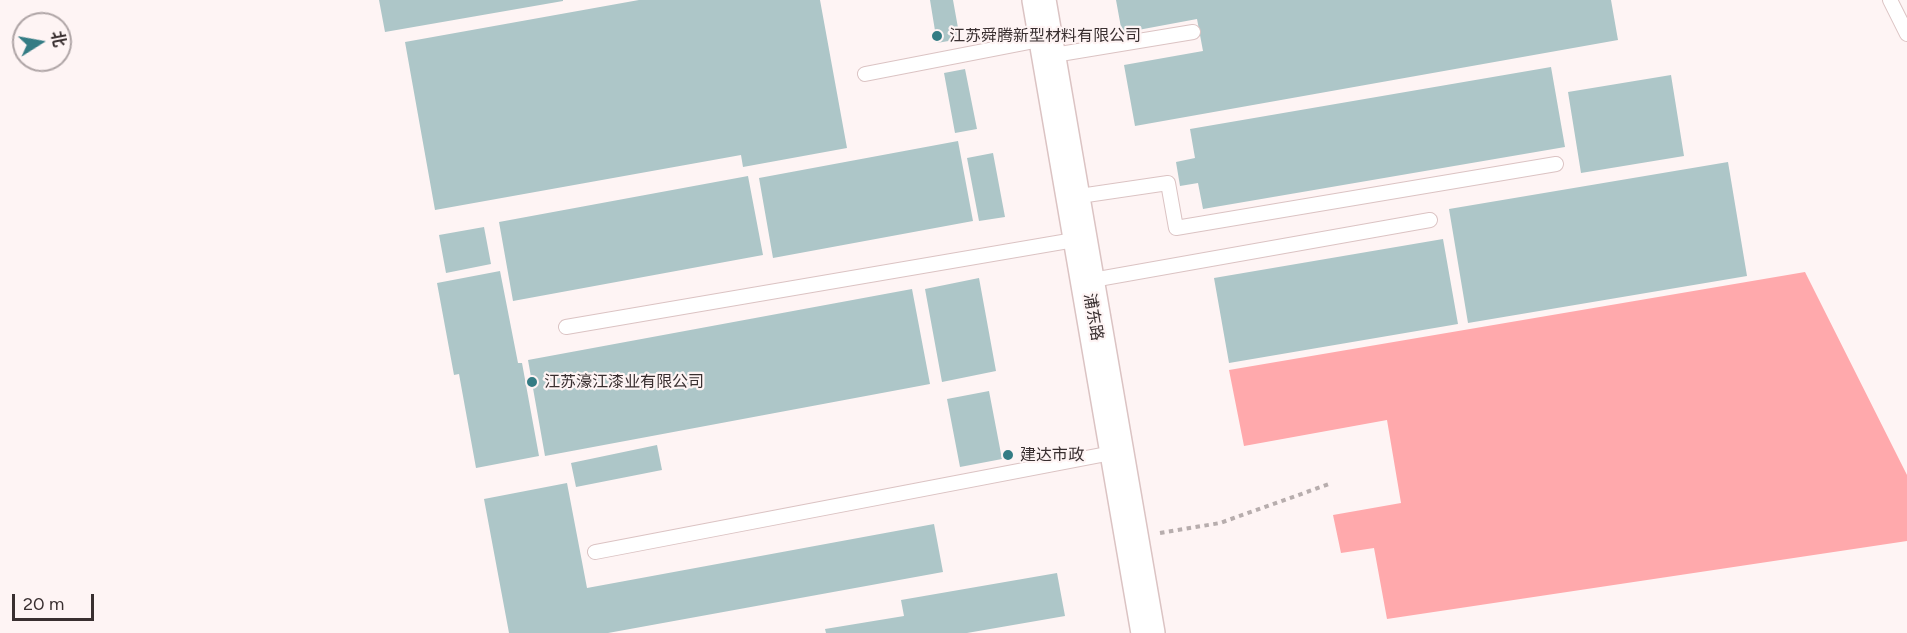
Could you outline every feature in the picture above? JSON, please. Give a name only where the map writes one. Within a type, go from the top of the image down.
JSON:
[{"type":"street","name":"浦东路","points":[[1039,0],[1148,633]]},
{"type":"lane","points":[[1890,0],[1907,34]]},
{"type":"lane","points":[[865,74],[1047,48],[1193,32]]},
{"type":"lane","points":[[1073,198],[1168,183],[1176,228],[1556,164]]},
{"type":"lane","points":[[1087,281],[1430,220]]},
{"type":"lane","points":[[566,327],[1080,239]]},
{"type":"lane","points":[[595,552],[1117,452]]},
{"type":"path","points":[[1132,538],[1220,523],[1332,483]]},
{"type":"shaded area","points":[[1805,272],[1907,475],[1907,541],[1387,619],[1374,548],[1341,553],[1333,515],[1401,503],[1387,420],[1244,446],[1229,370]]},
{"type":"building","points":[[379,0],[563,0],[563,1],[385,32]]},
{"type":"building","points":[[639,0],[820,0],[847,148],[743,167],[741,155],[435,210],[405,42]]},
{"type":"building","points":[[930,0],[953,0],[960,39],[937,43]]},
{"type":"building","points":[[1116,0],[1611,0],[1618,40],[1135,126],[1124,65],[1203,51],[1197,19],[1122,33]]},
{"type":"building","points":[[1551,67],[1565,147],[1203,209],[1198,183],[1180,186],[1176,162],[1195,158],[1190,129]]},
{"type":"building","points":[[965,69],[977,129],[955,133],[944,73]]},
{"type":"building","points":[[1671,75],[1684,156],[1581,173],[1568,92]]},
{"type":"building","points":[[958,141],[973,221],[773,258],[759,178]]},
{"type":"building","points":[[993,153],[1005,217],[979,221],[967,158]]},
{"type":"building","points":[[1728,162],[1747,276],[1468,323],[1449,209]]},
{"type":"building","points":[[748,176],[763,255],[513,301],[499,222]]},
{"type":"building","points":[[484,227],[491,264],[446,273],[439,235]]},
{"type":"building","points":[[1443,239],[1458,324],[1229,363],[1214,278]]},
{"type":"building","points":[[500,271],[518,363],[522,363],[539,456],[476,468],[459,374],[454,375],[437,283]]},
{"type":"building","points":[[979,278],[996,371],[942,382],[925,289]]},
{"type":"building","points":[[912,289],[930,384],[545,456],[528,360]]},
{"type":"building","points":[[989,391],[1002,459],[960,467],[947,399]]},
{"type":"building","points":[[657,445],[662,470],[576,487],[571,463]]},
{"type":"building","points":[[567,483],[587,588],[934,524],[943,572],[608,633],[509,633],[484,499]]},
{"type":"building","points":[[1057,573],[1065,616],[967,633],[826,633],[825,629],[904,616],[901,600]]},
{"type":"place","name":"江苏舜腾新型材料有限公司","points":[[937,36]]},
{"type":"place","name":"江苏濠江漆业有限公司","points":[[532,382]]},
{"type":"place","name":"建达市政","points":[[1008,455]]}]
